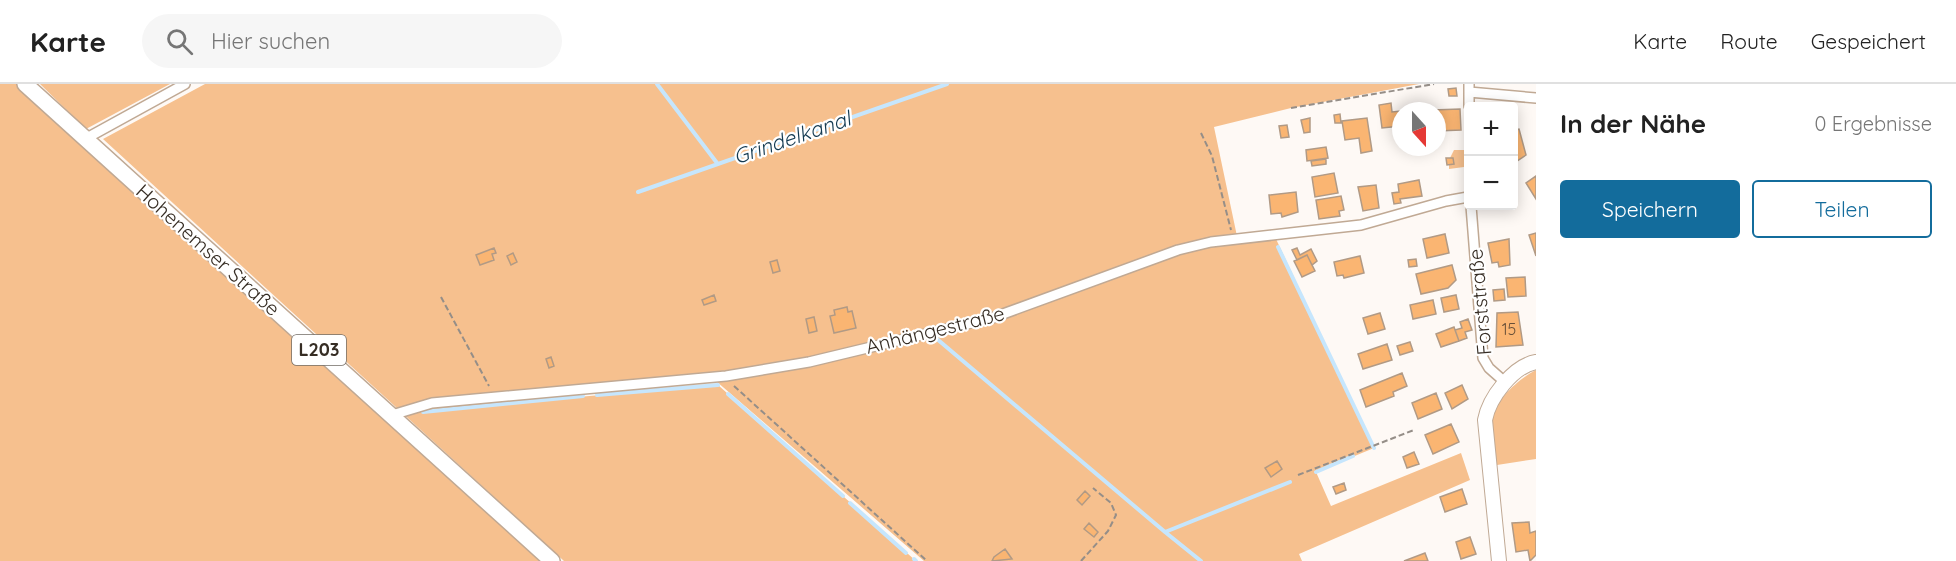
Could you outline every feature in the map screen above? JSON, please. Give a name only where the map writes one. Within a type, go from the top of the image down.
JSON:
[{"type":"main road","name":"Hohenemser Straße","points":[[25,84],[552,561]]},
{"type":"street","points":[[86,139],[185,84]]},
{"type":"street","points":[[1469,88],[1536,98]]},
{"type":"street","name":"Anhängestraße","points":[[392,415],[432,403],[726,376],[809,362],[992,318],[1169,252],[1234,239],[1352,227],[1464,198]]},
{"type":"street","name":"Forststraße","points":[[1472,210],[1483,358],[1489,368],[1506,383]]},
{"type":"street","points":[[1499,561],[1485,420],[1487,406],[1521,368],[1536,362]]},
{"type":"path","points":[[1291,108],[1434,84]]},
{"type":"path","points":[[1201,133],[1212,156],[1234,239]]},
{"type":"path","points":[[441,297],[494,398]]},
{"type":"path","points":[[726,376],[740,394],[927,561]]},
{"type":"path","points":[[1298,474],[1414,430]]},
{"type":"path","points":[[1081,561],[1108,531],[1116,515],[1111,502],[1093,488]]},
{"type":"shaded area","points":[[0,84],[20,84],[541,561],[0,561]]},
{"type":"shaded area","points":[[40,84],[170,84],[86,129]]},
{"type":"shaded area","points":[[205,84],[1419,84],[1291,108],[1214,127],[1238,241],[1276,239],[1374,448],[1316,472],[1331,506],[1461,453],[1470,480],[1299,554],[1302,561],[924,561],[709,375],[532,392],[531,401],[718,385],[916,561],[564,561],[103,139]]},
{"type":"shaded area","points":[[1454,150],[1464,150],[1464,167],[1449,169],[1449,165],[1454,164],[1453,158],[1450,158]]},
{"type":"shaded area","points":[[1536,370],[1536,459],[1497,465],[1492,429],[1494,411],[1510,390]]},
{"type":"building","points":[[1456,88],[1457,96],[1449,96],[1448,89]]},
{"type":"building","points":[[1391,103],[1392,127],[1382,128],[1379,105]]},
{"type":"building","points":[[1460,109],[1461,130],[1446,131],[1446,110]]},
{"type":"building","points":[[1340,114],[1341,123],[1335,123],[1334,115]]},
{"type":"building","points":[[1310,118],[1310,132],[1304,133],[1301,120]]},
{"type":"building","points":[[1367,118],[1372,151],[1361,153],[1359,138],[1345,140],[1342,121]]},
{"type":"building","points":[[1287,125],[1289,137],[1281,138],[1279,126]]},
{"type":"building","points":[[1518,129],[1526,155],[1518,160],[1518,156]]},
{"type":"building","points":[[1326,147],[1328,158],[1307,161],[1306,150]]},
{"type":"building","points":[[1446,158],[1453,158],[1454,164],[1447,165]]},
{"type":"building","points":[[1326,159],[1326,164],[1312,166],[1311,161]]},
{"type":"building","points":[[1334,173],[1338,193],[1315,197],[1312,177]]},
{"type":"building","points":[[1536,176],[1536,199],[1526,183]]},
{"type":"building","points":[[1419,180],[1422,196],[1400,199],[1401,203],[1394,204],[1392,193],[1399,192],[1398,184]]},
{"type":"building","points":[[1376,185],[1379,208],[1363,211],[1358,187]]},
{"type":"building","points":[[1296,192],[1298,212],[1282,217],[1281,213],[1271,214],[1269,195]]},
{"type":"building","points":[[1341,196],[1344,210],[1339,211],[1340,216],[1319,219],[1316,200]]},
{"type":"building","points":[[1536,233],[1536,256],[1529,235]]},
{"type":"building","points":[[1445,234],[1449,253],[1427,258],[1423,239]]},
{"type":"building","points":[[1509,239],[1510,265],[1499,267],[1498,262],[1492,263],[1488,243]]},
{"type":"building","points":[[494,248],[496,253],[492,254],[494,260],[480,265],[476,255]]},
{"type":"building","points":[[1297,248],[1300,255],[1311,249],[1317,261],[1312,265],[1307,255],[1297,260],[1292,250]]},
{"type":"building","points":[[513,253],[517,262],[511,265],[507,256]]},
{"type":"building","points":[[1307,255],[1315,271],[1302,277],[1294,261]]},
{"type":"building","points":[[1360,256],[1364,273],[1344,278],[1343,275],[1337,276],[1334,262]]},
{"type":"building","points":[[1416,259],[1417,266],[1409,267],[1408,260]]},
{"type":"building","points":[[777,260],[780,271],[773,273],[770,262]]},
{"type":"building","points":[[1452,265],[1456,280],[1448,288],[1421,294],[1416,274]]},
{"type":"building","points":[[1525,277],[1526,296],[1508,297],[1506,278]]},
{"type":"building","points":[[1504,289],[1505,300],[1494,301],[1493,290]]},
{"type":"building","points":[[714,295],[716,301],[704,305],[702,300]]},
{"type":"building","points":[[1456,295],[1459,309],[1444,312],[1441,298]]},
{"type":"building","points":[[1433,300],[1436,314],[1413,319],[1410,305]]},
{"type":"building","points":[[847,307],[848,312],[852,311],[856,328],[834,333],[830,316],[835,315],[834,310]]},
{"type":"building","points":[[1518,312],[1523,345],[1496,347],[1497,313]]},
{"type":"building","points":[[1380,313],[1385,329],[1368,334],[1363,318]]},
{"type":"building","points":[[814,317],[817,331],[809,333],[806,319]]},
{"type":"building","points":[[1468,319],[1472,330],[1465,332],[1467,338],[1459,341],[1455,330],[1462,328],[1460,322]]},
{"type":"building","points":[[1454,327],[1459,341],[1441,347],[1436,334]]},
{"type":"building","points":[[1410,342],[1413,351],[1400,355],[1397,346]]},
{"type":"building","points":[[1387,344],[1392,360],[1363,369],[1358,354]]},
{"type":"building","points":[[551,357],[554,366],[549,368],[546,359]]},
{"type":"building","points":[[1402,373],[1407,386],[1393,392],[1394,396],[1366,407],[1360,390]]},
{"type":"building","points":[[1462,385],[1468,399],[1452,409],[1445,393]]},
{"type":"building","points":[[1436,393],[1442,409],[1418,419],[1412,403]]},
{"type":"building","points":[[1451,424],[1459,442],[1433,454],[1425,435]]},
{"type":"building","points":[[1414,452],[1419,464],[1407,468],[1403,457]]},
{"type":"building","points":[[1277,461],[1282,469],[1271,477],[1265,468]]},
{"type":"building","points":[[1344,483],[1346,490],[1336,494],[1333,487]]},
{"type":"building","points":[[1462,489],[1467,504],[1445,512],[1440,497]]},
{"type":"building","points":[[1085,491],[1090,496],[1082,505],[1077,500]]},
{"type":"building","points":[[1529,522],[1530,533],[1536,531],[1536,555],[1530,561],[1528,550],[1516,552],[1512,523]]},
{"type":"building","points":[[1089,523],[1098,532],[1094,537],[1084,529]]},
{"type":"building","points":[[1470,537],[1476,554],[1461,559],[1456,542]]},
{"type":"building","points":[[1005,549],[1012,559],[992,561],[994,557]]},
{"type":"building","points":[[1425,553],[1428,561],[1404,561]]},
{"type":"waterway","points":[[657,84],[717,163]]},
{"type":"waterway","name":"Grindelkanal","points":[[638,192],[947,84]]},
{"type":"waterway","points":[[1278,247],[1374,448]]},
{"type":"waterway","points":[[937,339],[1165,532]]},
{"type":"waterway","points":[[597,395],[718,385]]},
{"type":"waterway","points":[[728,394],[843,496]]},
{"type":"waterway","points":[[423,412],[583,396]]},
{"type":"waterway","points":[[1316,472],[1353,456]]},
{"type":"waterway","points":[[1201,561],[1165,532],[1290,482]]},
{"type":"waterway","points":[[850,503],[906,553]]}]
